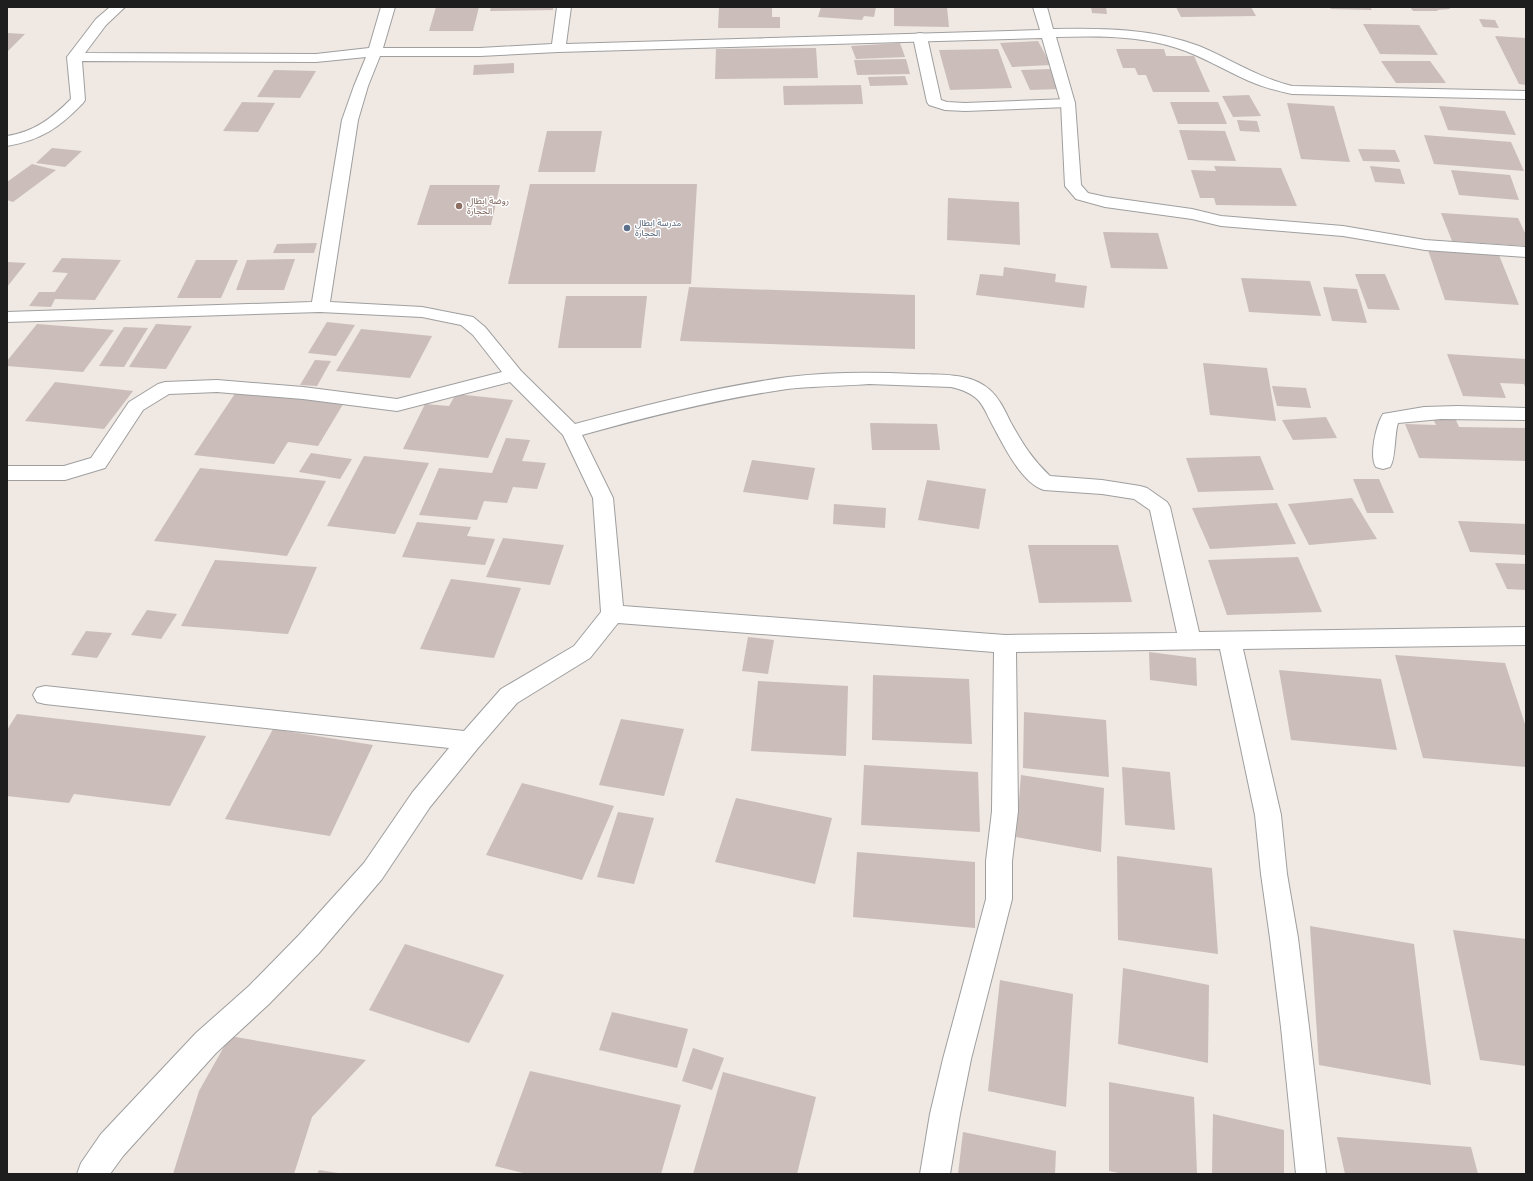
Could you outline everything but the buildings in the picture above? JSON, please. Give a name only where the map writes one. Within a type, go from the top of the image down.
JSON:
[{"type":"street","points":[[7,141],[32,136],[48,128],[78,100],[74,57],[101,22],[118,7]]},
{"type":"street","points":[[320,307],[350,120],[361,86],[375,52],[388,7]]},
{"type":"street","points":[[558,48],[564,7]]},
{"type":"street","points":[[1040,7],[1046,33],[1068,103],[1073,186],[1082,196],[1105,202],[1192,214],[1240,224],[1343,231],[1425,245],[1526,252]]},
{"type":"street","points":[[74,57],[316,58],[375,52],[480,52],[558,48],[1099,32],[1171,41],[1193,49],[1254,79],[1278,88],[1292,90],[1526,95]]},
{"type":"street","points":[[7,317],[320,307],[422,312],[467,321],[479,332],[514,375],[571,432],[603,498],[612,614],[582,652],[509,696],[469,741],[422,800],[373,871],[309,944],[259,995],[206,1043],[112,1144],[92,1174]]},
{"type":"street","points":[[7,473],[65,473],[98,463],[136,406],[165,388],[217,386],[303,393],[397,405],[514,375]]},
{"type":"street","points":[[571,432],[625,417],[737,391],[789,383],[869,378],[951,381],[969,385],[983,394],[995,409],[1026,465],[1044,483],[1102,487],[1140,493],[1160,507],[1190,641]]},
{"type":"street","points":[[1383,462],[1385,434],[1390,418],[1408,414],[1436,413],[1526,414]]},
{"type":"street","points":[[612,614],[1005,644],[1501,635],[1526,636]]},
{"type":"street","points":[[1230,641],[1268,815],[1274,874],[1292,1005],[1311,1174]]},
{"type":"street","points":[[935,1174],[945,1114],[957,1059],[999,899],[1000,861],[1005,811],[1005,644]]},
{"type":"street","points":[[45,695],[469,741]]},
{"type":"lane","points":[[920,37],[934,102],[945,106],[964,107],[1068,103]]},
{"type":"place","name":"روضة ابطال الحجارة","points":[[459,206]]},
{"type":"place","name":"مدرسة ابطال الحجارة","points":[[627,228]]}]
